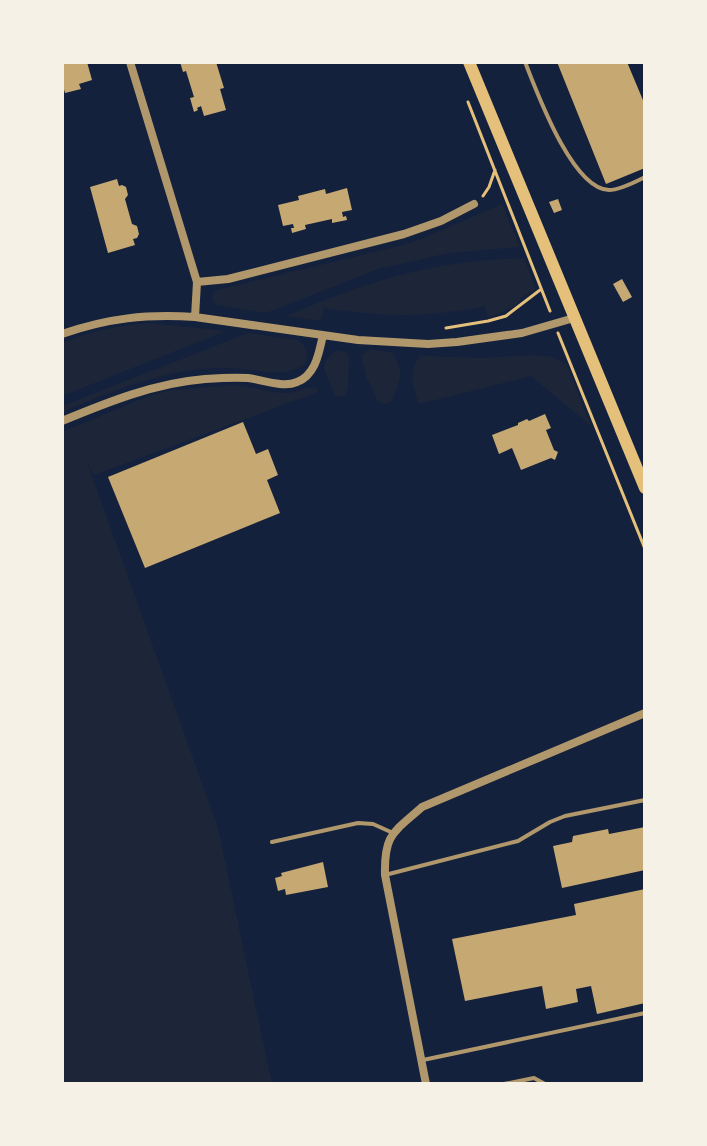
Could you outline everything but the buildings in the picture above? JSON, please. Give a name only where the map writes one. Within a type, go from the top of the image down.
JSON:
[{"type":"main road","points":[[469,62],[645,488]]},
{"type":"street","points":[[130,62],[197,282],[195,317]]},
{"type":"street","points":[[197,282],[228,279],[404,234],[441,221],[474,204]]},
{"type":"street","points":[[62,334],[135,316],[195,317],[390,343],[428,344],[488,339],[574,318]]},
{"type":"street","points":[[62,421],[98,406],[180,381],[246,378],[289,384],[298,382],[312,369],[323,335]]},
{"type":"street","points":[[426,1084],[385,875],[385,852],[393,833],[422,807],[645,713]]},
{"type":"lane","points":[[525,62],[546,115],[588,181],[611,190],[645,177]]},
{"type":"lane","points":[[385,875],[518,841],[565,816],[645,800]]},
{"type":"lane","points":[[272,842],[358,823],[373,824],[393,833]]},
{"type":"lane","points":[[421,1060],[645,1013]]},
{"type":"lane","points":[[504,1084],[534,1078],[545,1084]]},
{"type":"path","points":[[465,95],[645,549]]},
{"type":"path","points":[[474,204],[489,187],[495,170]]},
{"type":"path","points":[[438,330],[506,316],[541,290]]},
{"type":"shaded area","points":[[502,204],[520,247],[449,253],[378,269],[266,313],[216,305],[212,298],[214,291],[422,239]]},
{"type":"shaded area","points":[[524,258],[536,289],[515,306],[488,318],[485,306],[444,313],[404,315],[324,308],[321,321],[287,316],[346,292],[402,275],[460,263]]},
{"type":"shaded area","points":[[150,323],[226,331],[62,396],[62,343],[106,329]]},
{"type":"shaded area","points":[[248,333],[297,340],[306,350],[305,364],[277,372],[227,368],[185,371],[122,388],[62,412],[62,406]]},
{"type":"shaded area","points":[[371,349],[393,353],[399,367],[400,377],[392,401],[385,404],[378,402],[366,376],[361,355]]},
{"type":"shaded area","points":[[336,350],[349,356],[348,389],[344,396],[336,397],[324,369],[326,360]]},
{"type":"shaded area","points":[[421,356],[481,358],[553,357],[567,365],[591,426],[531,376],[419,404],[413,373]]},
{"type":"shaded area","points":[[235,385],[271,392],[316,388],[318,392],[94,475],[87,462],[218,828],[272,1084],[62,1084],[62,432],[146,397],[171,390]]}]
